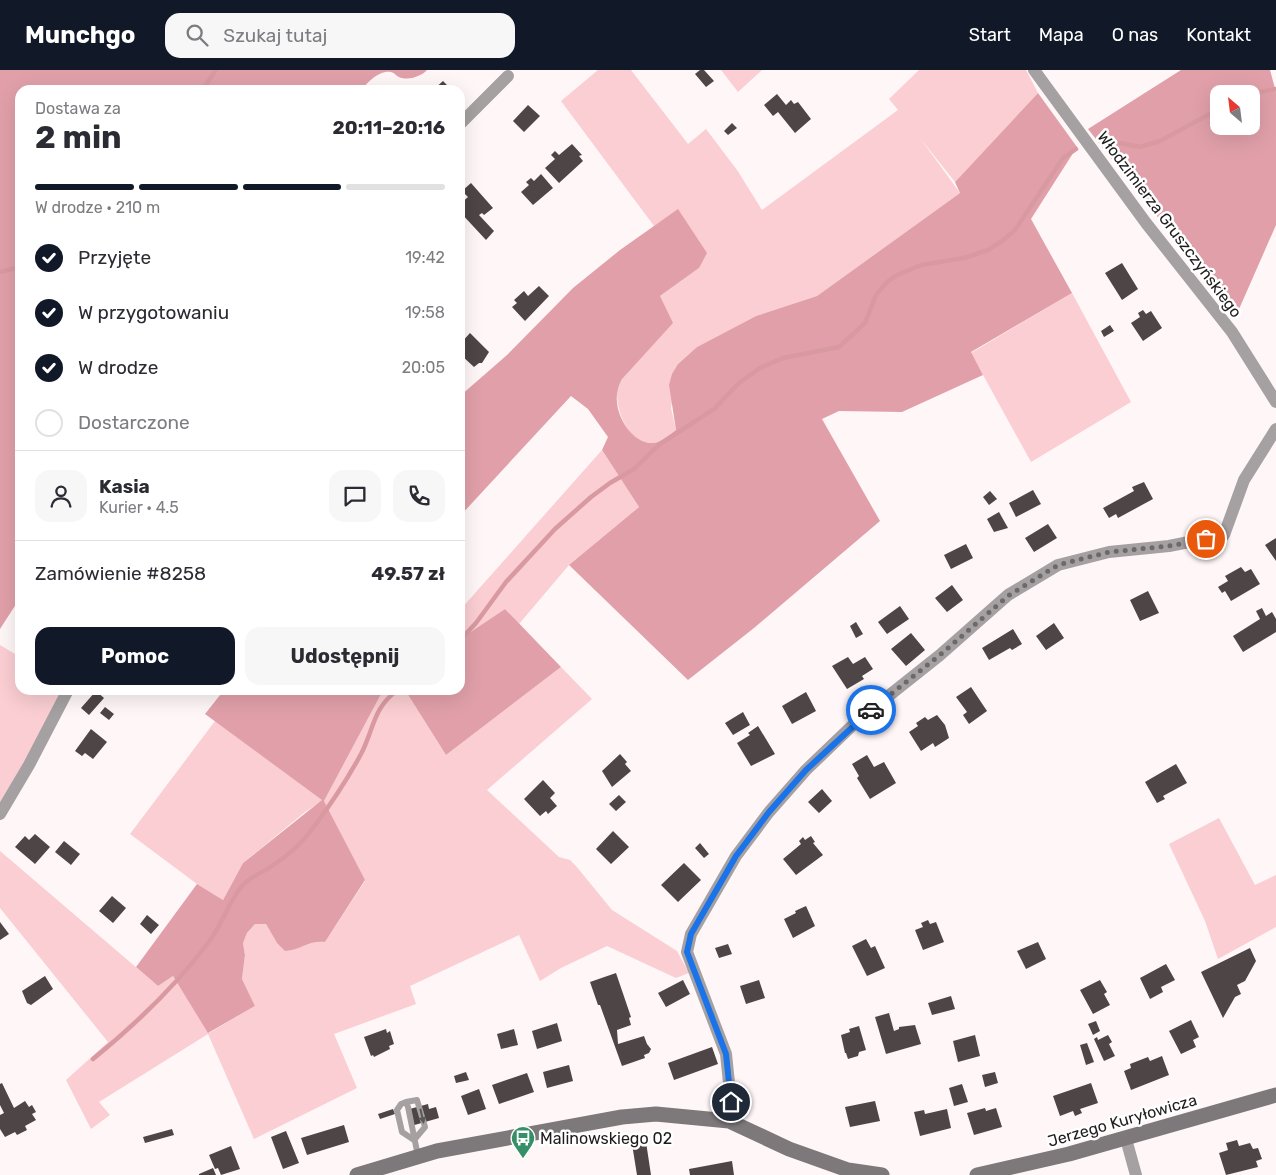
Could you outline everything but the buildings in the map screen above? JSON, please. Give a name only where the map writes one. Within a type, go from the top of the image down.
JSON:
[{"type":"street","name":"Włodzimierza Gruszczyńskiego","points":[[1034,70],[1146,223],[1232,332],[1276,402]]},
{"type":"street","points":[[465,119],[508,76]]},
{"type":"street","points":[[729,1121],[731,1102],[726,1054],[687,952],[691,934],[736,856],[769,812],[806,770],[857,721],[940,655],[1008,596],[1033,580],[1058,565],[1109,552],[1169,546],[1224,535],[1244,480],[1276,429]]},
{"type":"street","points":[[0,814],[29,765],[65,695]]},
{"type":"street","name":"Jerzego Kuryłowicza","points":[[977,1175],[1027,1165],[1126,1139],[1276,1095]]},
{"type":"street","points":[[357,1175],[418,1156],[622,1117],[656,1114],[729,1121],[754,1131],[789,1150],[848,1170],[882,1175]]},
{"type":"street","points":[[1126,1139],[1136,1175]]},
{"type":"lane","points":[[418,1100],[425,1127],[414,1140],[402,1132],[397,1110],[401,1104],[418,1100]]},
{"type":"lane","points":[[406,1102],[418,1156]]},
{"type":"shaded area","points":[[0,70],[427,70],[419,76],[412,78],[401,78],[391,72],[387,72],[378,75],[366,85],[15,85],[15,606],[0,629]]},
{"type":"shaded area","points":[[598,70],[631,70],[688,144],[706,129],[737,170],[762,210],[898,110],[889,99],[919,70],[1026,70],[1038,93],[955,182],[920,138],[960,193],[817,296],[756,316],[697,347],[678,364],[671,408],[676,430],[662,440],[652,443],[643,442],[630,432],[621,416],[617,390],[660,296],[699,268],[678,210],[654,226],[561,101]]},
{"type":"shaded area","points":[[721,70],[762,70],[738,92]]},
{"type":"shaded area","points":[[1181,70],[1270,70],[1276,92],[1276,225],[1236,316],[1088,129]]},
{"type":"shaded area","points":[[1038,93],[1077,147],[1031,219],[1072,293],[971,352],[983,375],[902,412],[839,411],[822,419],[880,521],[754,628],[688,680],[569,565],[639,507],[602,450],[608,437],[588,409],[571,396],[465,511],[465,392],[507,355],[573,288],[620,250],[678,209],[707,253],[699,268],[660,296],[673,323],[622,379],[617,399],[620,416],[628,429],[639,439],[652,443],[659,442],[676,430],[669,385],[672,374],[678,364],[697,347],[756,316],[817,296],[960,193],[955,182]]},
{"type":"shaded area","points":[[1072,293],[1131,402],[1031,462],[971,353]]},
{"type":"shaded area","points":[[602,450],[639,507],[569,565],[519,624],[505,609],[465,636],[465,604]]},
{"type":"shaded area","points":[[505,609],[561,667],[446,755],[408,695],[465,695],[465,636]]},
{"type":"shaded area","points":[[0,645],[15,654],[15,695],[61,695],[0,808]]},
{"type":"shaded area","points":[[561,667],[592,699],[487,790],[559,857],[570,860],[612,910],[677,951],[689,973],[676,978],[607,946],[561,968],[540,981],[519,935],[410,986],[416,1004],[334,1034],[357,1088],[254,1139],[208,1034],[99,1102],[110,1115],[91,1129],[66,1080],[108,1042],[0,908],[0,851],[158,986],[173,976],[209,1033],[255,1006],[242,979],[245,955],[243,943],[247,933],[255,924],[266,924],[277,943],[305,945],[315,940],[325,942],[365,881],[324,801],[380,696],[408,695],[446,755]]},
{"type":"shaded area","points":[[220,695],[381,695],[324,801],[365,880],[325,942],[314,942],[285,951],[277,943],[266,924],[255,924],[247,933],[243,943],[245,955],[242,979],[255,1006],[208,1033],[173,976],[158,986],[136,967],[197,884],[223,900],[243,863],[322,800],[205,714]]},
{"type":"shaded area","points":[[215,721],[323,800],[305,812],[243,863],[223,900],[197,884],[130,834]]},
{"type":"shaded area","points":[[1219,818],[1255,885],[1276,875],[1276,927],[1218,959],[1205,921],[1169,844]]},
{"type":"waterway","points":[[206,85],[216,70]]},
{"type":"waterway","points":[[1260,92],[1276,89]]},
{"type":"waterway","points":[[1099,139],[1140,147],[1160,141],[1210,114]]},
{"type":"waterway","points":[[465,635],[476,623],[506,582],[555,529],[591,497],[634,469],[660,444],[714,409],[739,383],[760,368],[783,358],[839,347],[865,323],[876,295],[887,282],[897,275],[921,265],[964,258],[988,250],[1002,241],[1015,230],[1063,158],[1076,149]]},
{"type":"waterway","points":[[0,272],[15,268]]},
{"type":"waterway","points":[[93,1059],[139,1019],[182,975],[213,936],[234,897],[243,885],[272,866],[300,844],[332,801],[356,764],[379,711],[392,695]]},
{"type":"way so far","points":[[871,710],[940,655],[1008,596],[1058,565],[1109,552],[1169,546],[1206,539]]},
{"type":"place","name":"Malinowskiego 02","points":[[523,1159]]},
{"type":"route","points":[[731,1102],[726,1054],[687,952],[691,934],[736,856],[769,812],[806,770],[871,710]]}]
